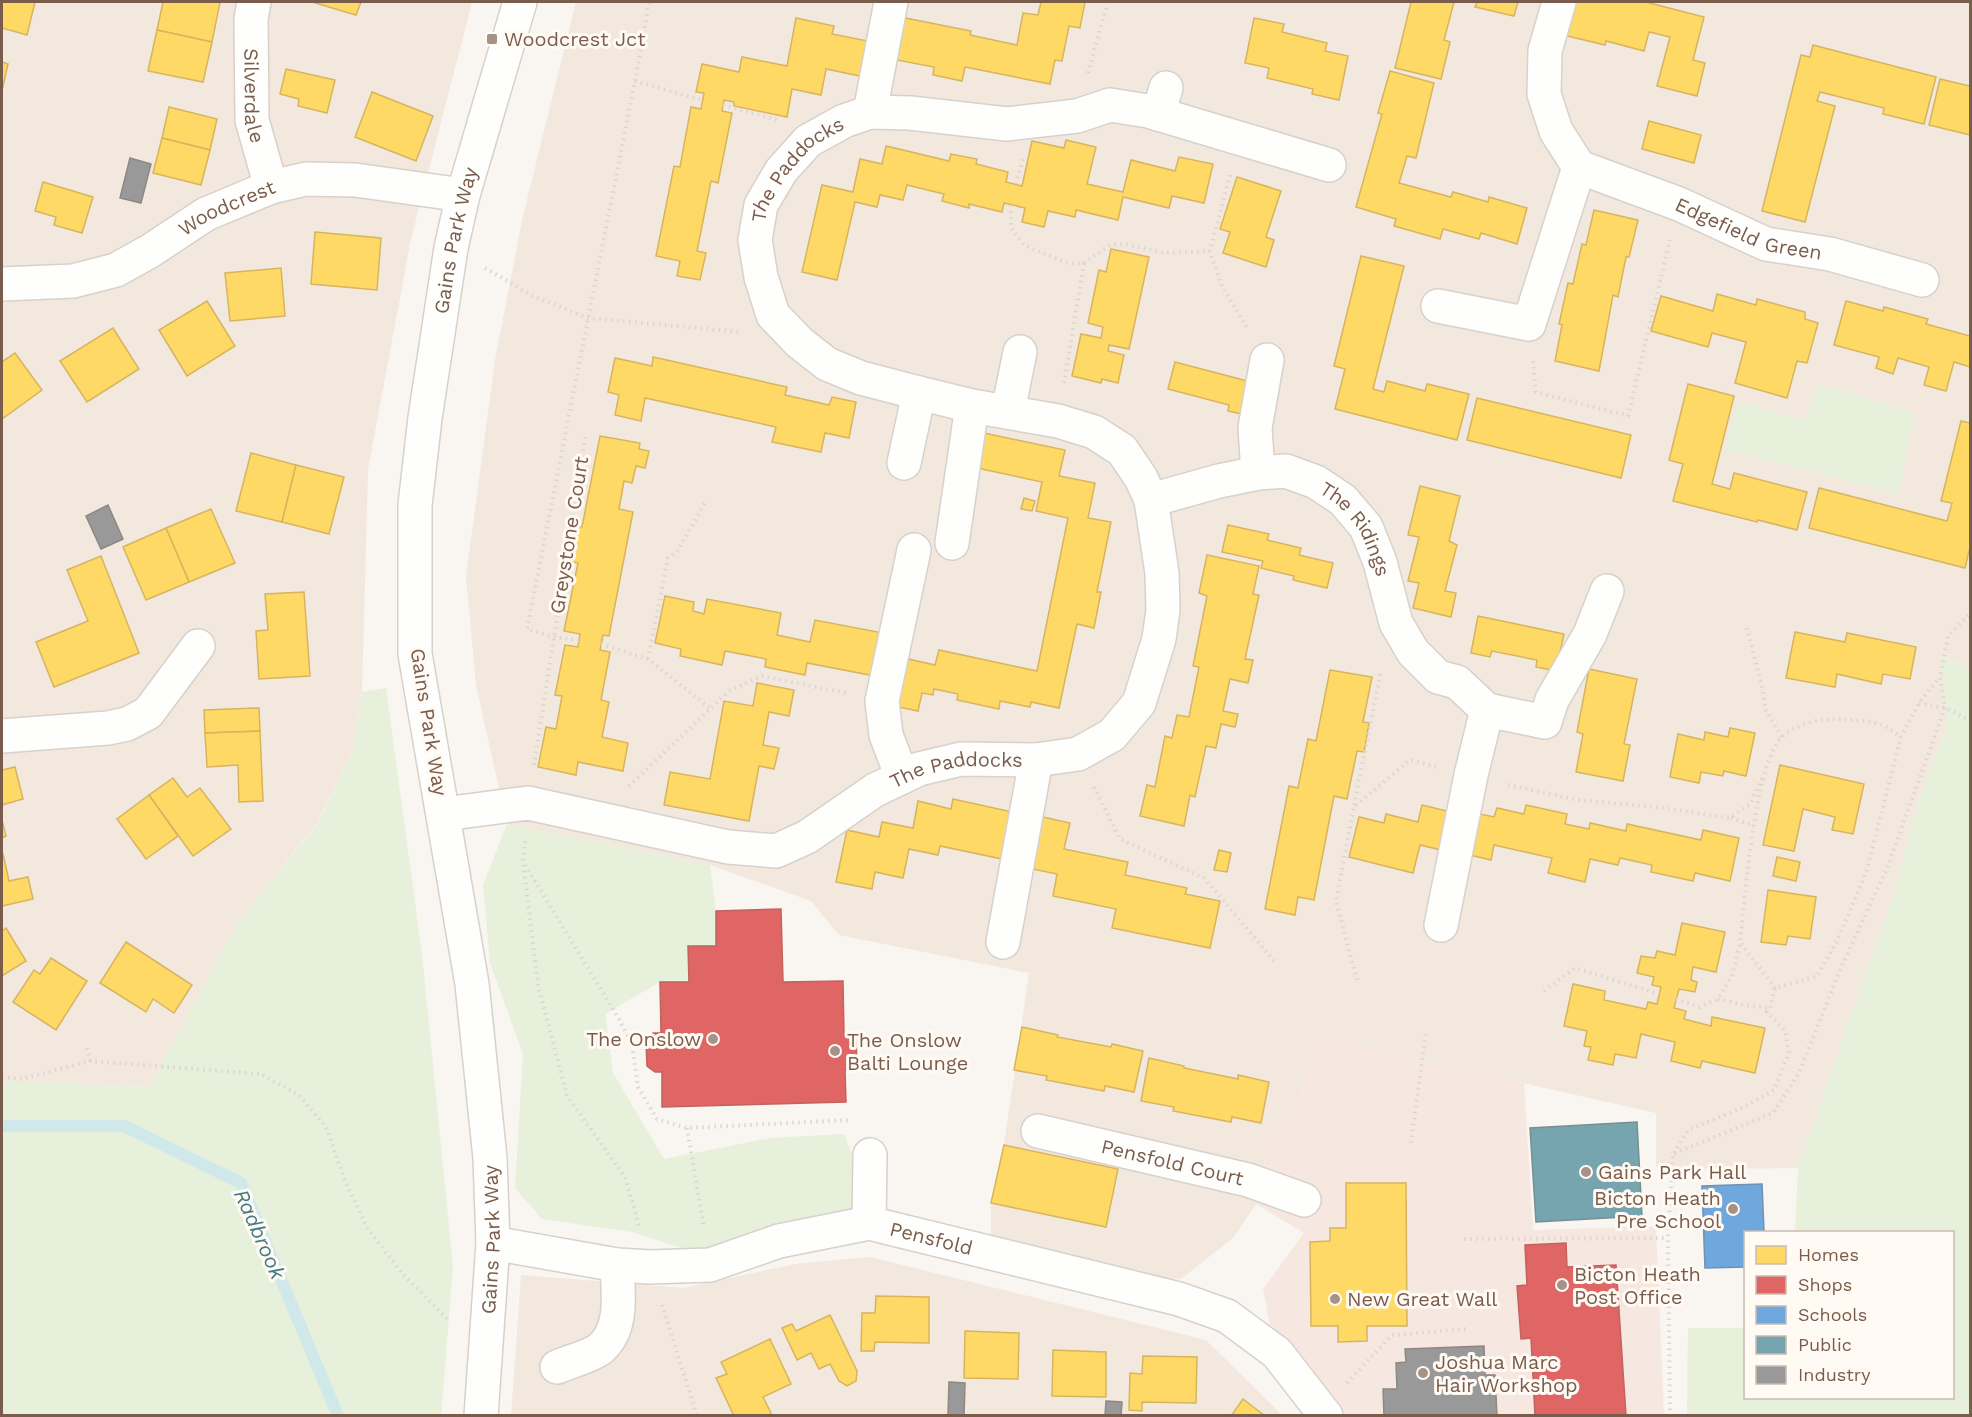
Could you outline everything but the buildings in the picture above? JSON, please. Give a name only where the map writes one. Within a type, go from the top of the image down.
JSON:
[{"type":"street","name":"Silverdale","points":[[254,2],[251,19],[252,120],[271,188]]},
{"type":"street","name":"Gains Park Way","points":[[481,1416],[494,1243],[490,1158],[472,984],[415,654],[415,505],[425,418],[451,248],[463,195],[520,2]]},
{"type":"street","points":[[870,112],[891,2]]},
{"type":"street","points":[[1438,306],[1529,324],[1579,166],[1556,131],[1544,94],[1545,51],[1559,2]]},
{"type":"street","name":"The Paddocks","points":[[444,814],[528,803],[728,847],[776,850],[807,837],[875,790],[919,770],[961,759],[1036,760],[1078,754],[1112,735],[1139,703],[1159,639],[1163,610],[1162,573],[1151,500],[1141,477],[1122,450],[1094,432],[1058,421],[972,406],[919,393],[861,378],[827,364],[800,343],[773,315],[762,277],[755,240],[761,206],[781,171],[808,141],[844,121],[870,112],[910,113],[1007,124],[1077,116],[1110,105],[1162,101],[1239,139],[1329,165]]},
{"type":"street","name":"Edgefield Green","points":[[1579,166],[1679,204],[1766,244],[1830,254],[1922,280]]},
{"type":"street","name":"Woodcrest","points":[[2,284],[73,281],[116,270],[207,214],[271,188],[306,179],[355,180],[463,195]]},
{"type":"street","points":[[1008,411],[1020,352]]},
{"type":"street","points":[[1258,473],[1255,428],[1266,360]]},
{"type":"street","points":[[904,464],[919,393]]},
{"type":"street","points":[[952,543],[972,406]]},
{"type":"street","name":"The Ridings","points":[[1151,500],[1258,473],[1286,471],[1316,482],[1342,500],[1366,527],[1380,562],[1396,623],[1413,652],[1438,677],[1457,682],[1487,710]]},
{"type":"street","points":[[902,777],[886,735],[882,701],[914,550]]},
{"type":"street","points":[[1441,925],[1471,776],[1487,710],[1545,722],[1551,700],[1590,634],[1607,591]]},
{"type":"street","points":[[2,736],[108,728],[128,724],[148,713],[198,646]]},
{"type":"street","points":[[1003,942],[1036,760]]},
{"type":"street","name":"Pensfold Court","points":[[1038,1131],[1248,1180],[1304,1200]]},
{"type":"street","points":[[869,1223],[870,1155]]},
{"type":"street","name":"Pensfold","points":[[494,1243],[617,1266],[710,1265],[779,1241],[869,1223],[1179,1299],[1227,1316],[1277,1353],[1326,1416]]},
{"type":"street","points":[[557,1367],[599,1350],[616,1328],[617,1266]]},
{"type":"path","points":[[588,318],[649,2]]},
{"type":"path","points":[[1077,116],[1106,9],[1105,2]]},
{"type":"path","points":[[635,81],[702,100]]},
{"type":"path","points":[[723,105],[823,132]]},
{"type":"path","points":[[1239,139],[1210,251],[1221,284],[1266,360]]},
{"type":"path","points":[[1529,324],[1536,392],[1628,416],[1679,204]]},
{"type":"path","points":[[1011,205],[1011,228],[1024,245],[1064,262],[1084,263],[1110,245],[1125,244],[1163,253],[1210,251]]},
{"type":"path","points":[[451,248],[533,296],[588,318],[754,333],[773,315]]},
{"type":"path","points":[[1058,421],[1084,263]]},
{"type":"path","name":"Greystone Court","points":[[579,640],[553,637],[527,629],[588,318]]},
{"type":"path","name":"Greystone Court","points":[[586,433],[528,803],[523,862],[538,986],[567,1096],[626,1177],[650,1267],[697,1416]]},
{"type":"path","points":[[648,659],[668,558],[677,552],[706,501]]},
{"type":"path","points":[[1673,1154],[1773,1113],[1799,1073],[1839,972],[1887,868],[1945,708],[1940,678],[1948,636],[1965,617],[1971,614]]},
{"type":"path","points":[[1965,617],[1971,620]]},
{"type":"path","points":[[1747,628],[1763,690],[1765,709],[1782,737]]},
{"type":"path","points":[[601,644],[648,659],[711,709]]},
{"type":"path","points":[[1354,807],[1382,665],[1413,652]]},
{"type":"path","points":[[609,822],[617,798],[729,691],[762,676],[882,701]]},
{"type":"path","points":[[1775,987],[1817,976],[1837,941],[1866,873],[1900,737],[1919,703],[1940,678]]},
{"type":"path","points":[[1919,703],[1945,708],[1971,720]]},
{"type":"path","points":[[1676,999],[1700,1007],[1718,999],[1732,976],[1740,942],[1754,826],[1763,777],[1773,751],[1782,737],[1802,726],[1826,718],[1859,720],[1882,725],[1900,737]]},
{"type":"path","points":[[1078,754],[1120,839],[1204,878],[1275,962]]},
{"type":"path","points":[[1730,818],[1754,826]]},
{"type":"path","points":[[523,862],[628,1035],[632,1044],[638,1087],[657,1119],[687,1128],[850,1120]]},
{"type":"path","points":[[1740,942],[1775,987]]},
{"type":"path","points":[[1544,991],[1575,968],[1659,994]]},
{"type":"path","points":[[1670,1416],[1668,1238],[1673,1154],[1688,1130],[1744,1107],[1774,1090],[1789,1053],[1785,1031],[1767,1012],[1770,1009],[1775,987]]},
{"type":"path","points":[[1718,999],[1770,1009]]},
{"type":"path","points":[[1411,1143],[1426,1030]]},
{"type":"path","points":[[87,1048],[90,1061]]},
{"type":"path","points":[[2,1077],[22,1079],[90,1061],[261,1074],[299,1095],[326,1127],[346,1183],[368,1229],[401,1272],[452,1324]]},
{"type":"path","points":[[687,1128],[710,1265]]},
{"type":"path","points":[[1464,1239],[1668,1238]]},
{"type":"path","points":[[1351,1380],[1392,1335],[1466,1329]]},
{"type":"shaded area","points":[[2,2],[472,2],[411,239],[368,469],[362,692],[352,752],[317,823],[237,923],[150,1087],[2,1081]]},
{"type":"shaded area","points":[[576,2],[1970,2],[1970,667],[1941,656],[1948,722],[1920,796],[1896,887],[1798,1168],[1656,1167],[1656,1113],[1310,1035],[1299,1107],[1270,1135],[1256,1204],[1233,1238],[1181,1279],[1122,1274],[991,1240],[991,1203],[1004,1145],[1029,973],[839,935],[811,901],[710,865],[507,824],[476,685],[466,577],[495,360],[523,216]]},
{"type":"shaded area","points":[[1310,1035],[1524,1083],[1533,1230],[1656,1226],[1664,1415],[1339,1415],[1271,1333],[1263,1289],[1304,1233],[1256,1204],[1270,1135],[1299,1107]]},
{"type":"shaded area","points":[[870,1257],[1206,1340],[1282,1415],[511,1416],[521,1275],[683,1288],[795,1264]]},
{"type":"green space","points":[[1818,384],[1915,413],[1898,494],[1725,449],[1738,401],[1804,421]]},
{"type":"green space","points":[[1940,656],[1970,667],[1970,1415],[1687,1415],[1688,1328],[1744,1328],[1744,1399],[1954,1399],[1954,1231],[1795,1231],[1798,1168],[1896,887],[1920,796],[1948,722]]},
{"type":"green space","points":[[386,688],[422,954],[453,1267],[441,1415],[2,1415],[2,1081],[150,1087],[237,923],[318,823],[352,752],[362,692]]},
{"type":"green space","points":[[507,824],[710,865],[716,911],[716,946],[688,946],[689,982],[660,982],[605,1014],[613,1073],[664,1159],[771,1138],[844,1134],[854,1159],[860,1209],[703,1255],[632,1232],[542,1219],[515,1188],[523,1054],[490,963],[483,885]]},
{"type":"waterway","name":"Radbrook","points":[[2,1126],[124,1126],[241,1183],[338,1416]]},
{"type":"place","name":"Woodcrest Jct","points":[[492,39]]},
{"type":"place","name":"The Onslow","points":[[713,1039]]},
{"type":"place","name":"The Onslow Balti Lounge","points":[[835,1051]]},
{"type":"place","name":"Gains Park Hall","points":[[1586,1172]]},
{"type":"place","name":"Bicton Heath Pre School","points":[[1733,1209]]},
{"type":"place","name":"Bicton Heath Post Office","points":[[1562,1285]]},
{"type":"place","name":"New Great Wall","points":[[1335,1299]]},
{"type":"place","name":"Joshua Marc Hair Workshop","points":[[1423,1373]]}]
